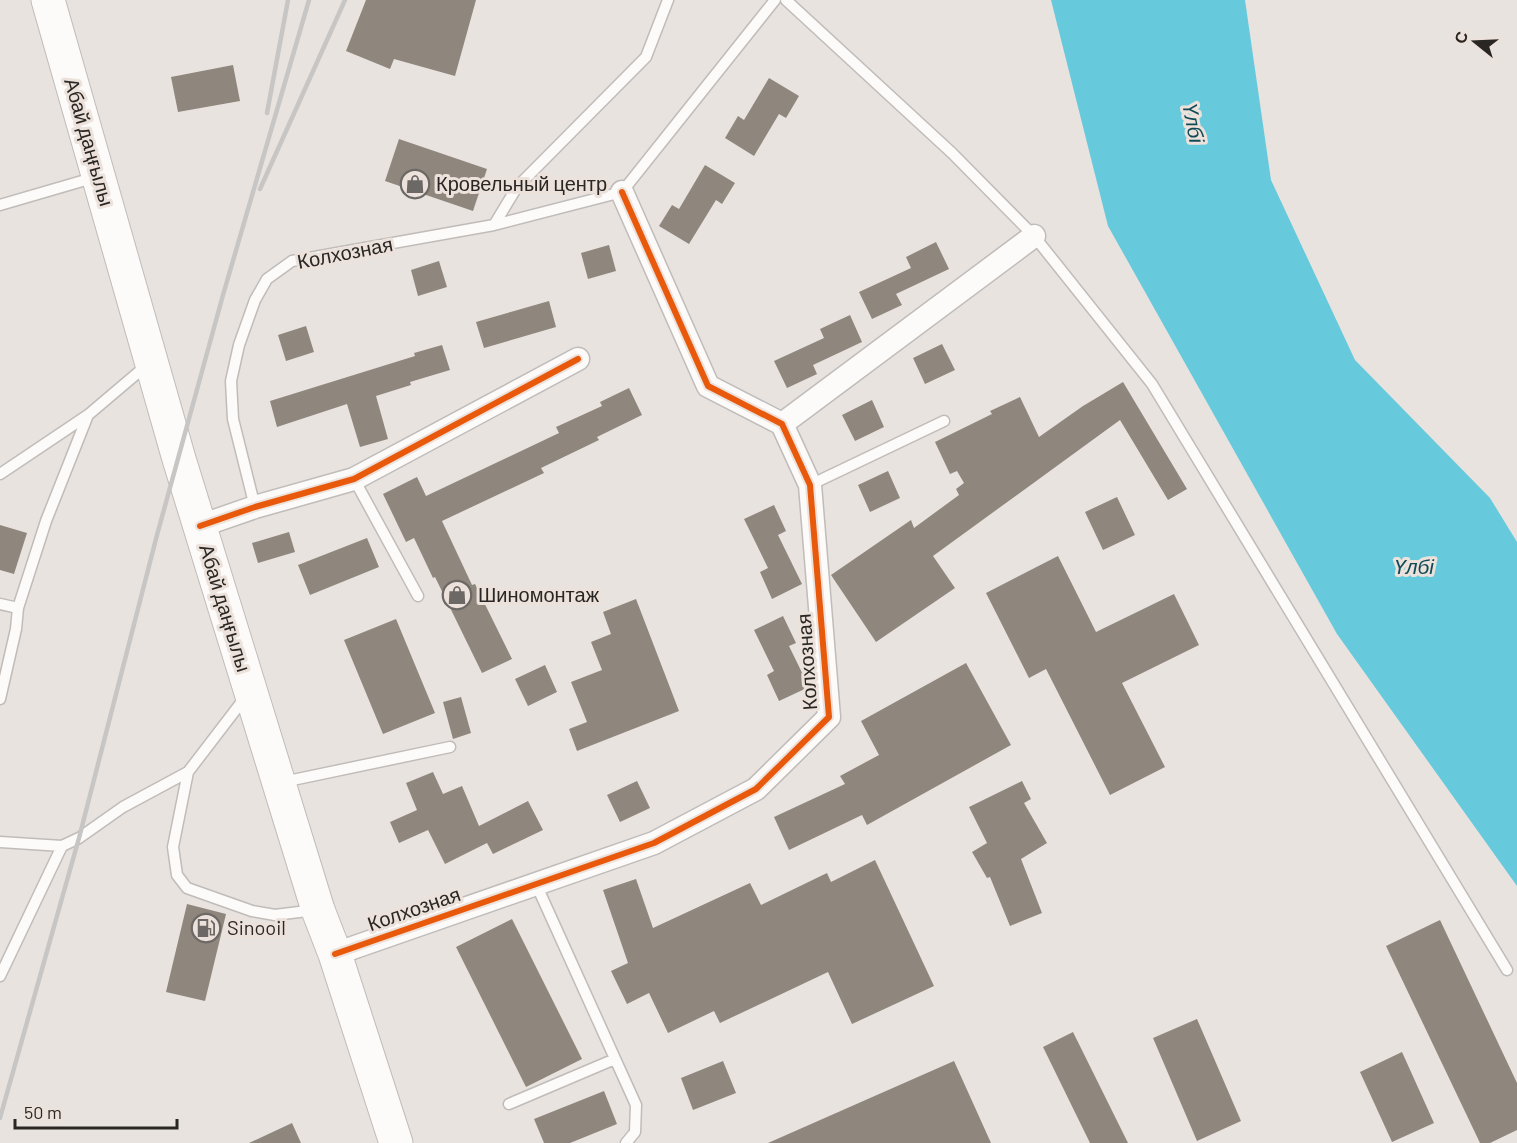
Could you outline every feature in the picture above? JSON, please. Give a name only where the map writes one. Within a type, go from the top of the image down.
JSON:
[{"type":"main road","name":"Абай даңғылы","points":[[48,0],[200,526],[318,910],[335,954],[396,1143]]},
{"type":"street","points":[[622,192],[708,386],[782,424],[1034,236]]},
{"type":"street","points":[[200,526],[255,507],[354,479],[578,359]]},
{"type":"street","name":"Колхозная","points":[[335,954],[654,843],[756,789],[829,717],[810,484],[782,424]]},
{"type":"lane","points":[[494,225],[517,187],[646,57],[668,0]]},
{"type":"lane","points":[[622,192],[775,0]]},
{"type":"lane","points":[[786,0],[952,153],[1034,236],[1152,384],[1507,970]]},
{"type":"lane","points":[[0,205],[99,176]]},
{"type":"lane","name":"Колхозная","points":[[255,507],[233,419],[231,381],[239,345],[255,300],[267,279],[292,261],[494,225],[622,192]]},
{"type":"lane","points":[[0,474],[88,415],[152,361]]},
{"type":"lane","points":[[0,699],[16,629],[18,608],[46,521],[88,415]]},
{"type":"lane","points":[[810,484],[944,421]]},
{"type":"lane","points":[[354,479],[418,596]]},
{"type":"lane","points":[[0,604],[18,608]]},
{"type":"lane","points":[[0,842],[62,846],[79,838],[123,807],[188,772],[251,690]]},
{"type":"lane","points":[[279,783],[450,747]]},
{"type":"lane","points":[[188,772],[173,847],[177,875],[187,888],[252,911],[275,915],[318,910]]},
{"type":"lane","points":[[0,976],[62,846]]},
{"type":"lane","points":[[536,884],[636,1105],[635,1132],[626,1143]]},
{"type":"lane","points":[[510,1104],[615,1059]]},
{"type":"water","name":"Үлбі","points":[[1051,0],[1245,0],[1271,180],[1355,360],[1490,498],[1517,542],[1517,886],[1337,634],[1108,226]]},
{"type":"building","points":[[366,0],[476,0],[455,76],[394,59],[390,69],[346,51]]},
{"type":"building","points":[[233,65],[240,101],[178,112],[171,77]]},
{"type":"building","points":[[769,78],[799,96],[786,118],[779,114],[754,156],[725,138],[738,116],[744,120]]},
{"type":"building","points":[[399,139],[487,169],[473,211],[385,181]]},
{"type":"building","points":[[705,165],[735,183],[722,204],[716,200],[689,244],[659,226],[672,205],[679,209]]},
{"type":"building","points":[[936,242],[949,269],[896,294],[902,305],[872,319],[859,292],[911,268],[906,257]]},
{"type":"building","points":[[609,245],[616,271],[588,279],[581,253]]},
{"type":"building","points":[[439,261],[447,287],[418,296],[411,270]]},
{"type":"building","points":[[549,301],[556,327],[484,348],[476,322]]},
{"type":"building","points":[[850,315],[862,342],[813,365],[817,374],[787,388],[774,361],[824,338],[820,329]]},
{"type":"building","points":[[306,326],[314,352],[286,361],[278,335]]},
{"type":"building","points":[[942,344],[955,370],[925,384],[913,358]]},
{"type":"building","points":[[442,345],[450,370],[410,382],[411,385],[376,396],[388,439],[360,447],[347,404],[277,427],[270,401],[415,356],[414,353]]},
{"type":"building","points":[[1123,382],[1187,489],[1168,500],[1120,420],[933,556],[955,588],[876,642],[831,575],[911,520],[914,528],[959,495],[956,489],[964,483],[957,471],[950,474],[935,442],[992,414],[990,411],[1020,397],[1039,437],[1083,406]]},
{"type":"building","points":[[629,388],[642,415],[597,437],[599,440],[541,468],[544,473],[442,521],[472,585],[475,584],[512,659],[482,673],[414,538],[406,542],[383,494],[417,477],[426,496],[559,433],[556,427],[602,406],[600,402]]},
{"type":"building","points":[[872,400],[884,427],[855,441],[842,415]]},
{"type":"building","points":[[888,471],[900,498],[870,512],[858,485]]},
{"type":"building","points":[[1117,497],[1135,535],[1103,550],[1085,512]]},
{"type":"building","points":[[774,505],[786,531],[778,535],[802,584],[772,599],[760,572],[768,568],[744,519]]},
{"type":"building","points":[[0,525],[27,533],[14,574],[0,570]]},
{"type":"building","points":[[289,532],[295,552],[258,563],[252,543]]},
{"type":"building","points":[[367,538],[379,567],[310,595],[298,565]]},
{"type":"building","points":[[1058,556],[1096,632],[1174,594],[1199,645],[1122,683],[1165,767],[1110,795],[1046,669],[1029,678],[986,593]]},
{"type":"building","points":[[636,599],[679,711],[577,751],[569,729],[587,722],[571,682],[602,670],[591,642],[611,634],[603,612]]},
{"type":"building","points":[[783,616],[796,643],[789,646],[809,687],[779,701],[767,675],[774,671],[754,630]]},
{"type":"building","points":[[396,619],[435,713],[383,734],[344,640]]},
{"type":"building","points":[[966,663],[1011,745],[867,825],[862,815],[789,850],[774,817],[845,784],[840,776],[879,755],[861,721]]},
{"type":"building","points":[[545,665],[557,692],[528,706],[515,679]]},
{"type":"building","points":[[461,697],[471,733],[453,739],[443,702]]},
{"type":"building","points":[[433,772],[443,794],[462,786],[479,826],[528,801],[543,830],[493,854],[487,843],[445,864],[428,830],[399,843],[390,822],[417,810],[406,783]]},
{"type":"building","points":[[637,781],[650,808],[620,822],[607,795]]},
{"type":"building","points":[[1022,781],[1031,799],[1024,803],[1047,843],[1021,859],[1042,913],[1010,926],[990,877],[987,878],[972,852],[987,843],[969,807]]},
{"type":"building","points":[[875,860],[934,986],[852,1024],[828,972],[720,1023],[714,1011],[668,1033],[649,993],[627,1004],[611,971],[628,963],[603,890],[636,879],[653,928],[750,883],[761,905],[827,873],[831,882]]},
{"type":"building","points":[[187,904],[226,914],[205,1001],[166,992]]},
{"type":"building","points":[[512,919],[582,1059],[526,1087],[456,947]]},
{"type":"building","points":[[1440,920],[1517,1083],[1517,1130],[1490,1143],[1480,1143],[1386,946]]},
{"type":"building","points":[[1197,1019],[1241,1121],[1197,1141],[1153,1038]]},
{"type":"building","points":[[1073,1032],[1128,1143],[1090,1143],[1043,1047]]},
{"type":"building","points":[[1402,1052],[1434,1123],[1392,1142],[1360,1072]]},
{"type":"building","points":[[723,1061],[736,1093],[693,1110],[681,1078]]},
{"type":"building","points":[[954,1061],[991,1143],[768,1143]]},
{"type":"building","points":[[604,1091],[617,1124],[570,1143],[544,1143],[534,1119]]},
{"type":"building","points":[[292,1123],[301,1143],[249,1143]]},
{"type":"railway","points":[[267,113],[288,0]]},
{"type":"railway","points":[[0,1118],[79,838],[157,535],[223,295],[309,0]]},
{"type":"railway","points":[[260,189],[345,0]]},
{"type":"cycle path","points":[[335,954],[654,843],[756,789],[829,717],[810,485],[782,424],[708,386],[622,192]]},
{"type":"cycle path","points":[[200,526],[255,507],[354,479],[578,359]]},
{"type":"place","name":"Кровельный центр","points":[[415,184]]},
{"type":"place","name":"Шиномонтаж","points":[[457,595]]},
{"type":"place","name":"Sinooil","points":[[206,928]]}]
